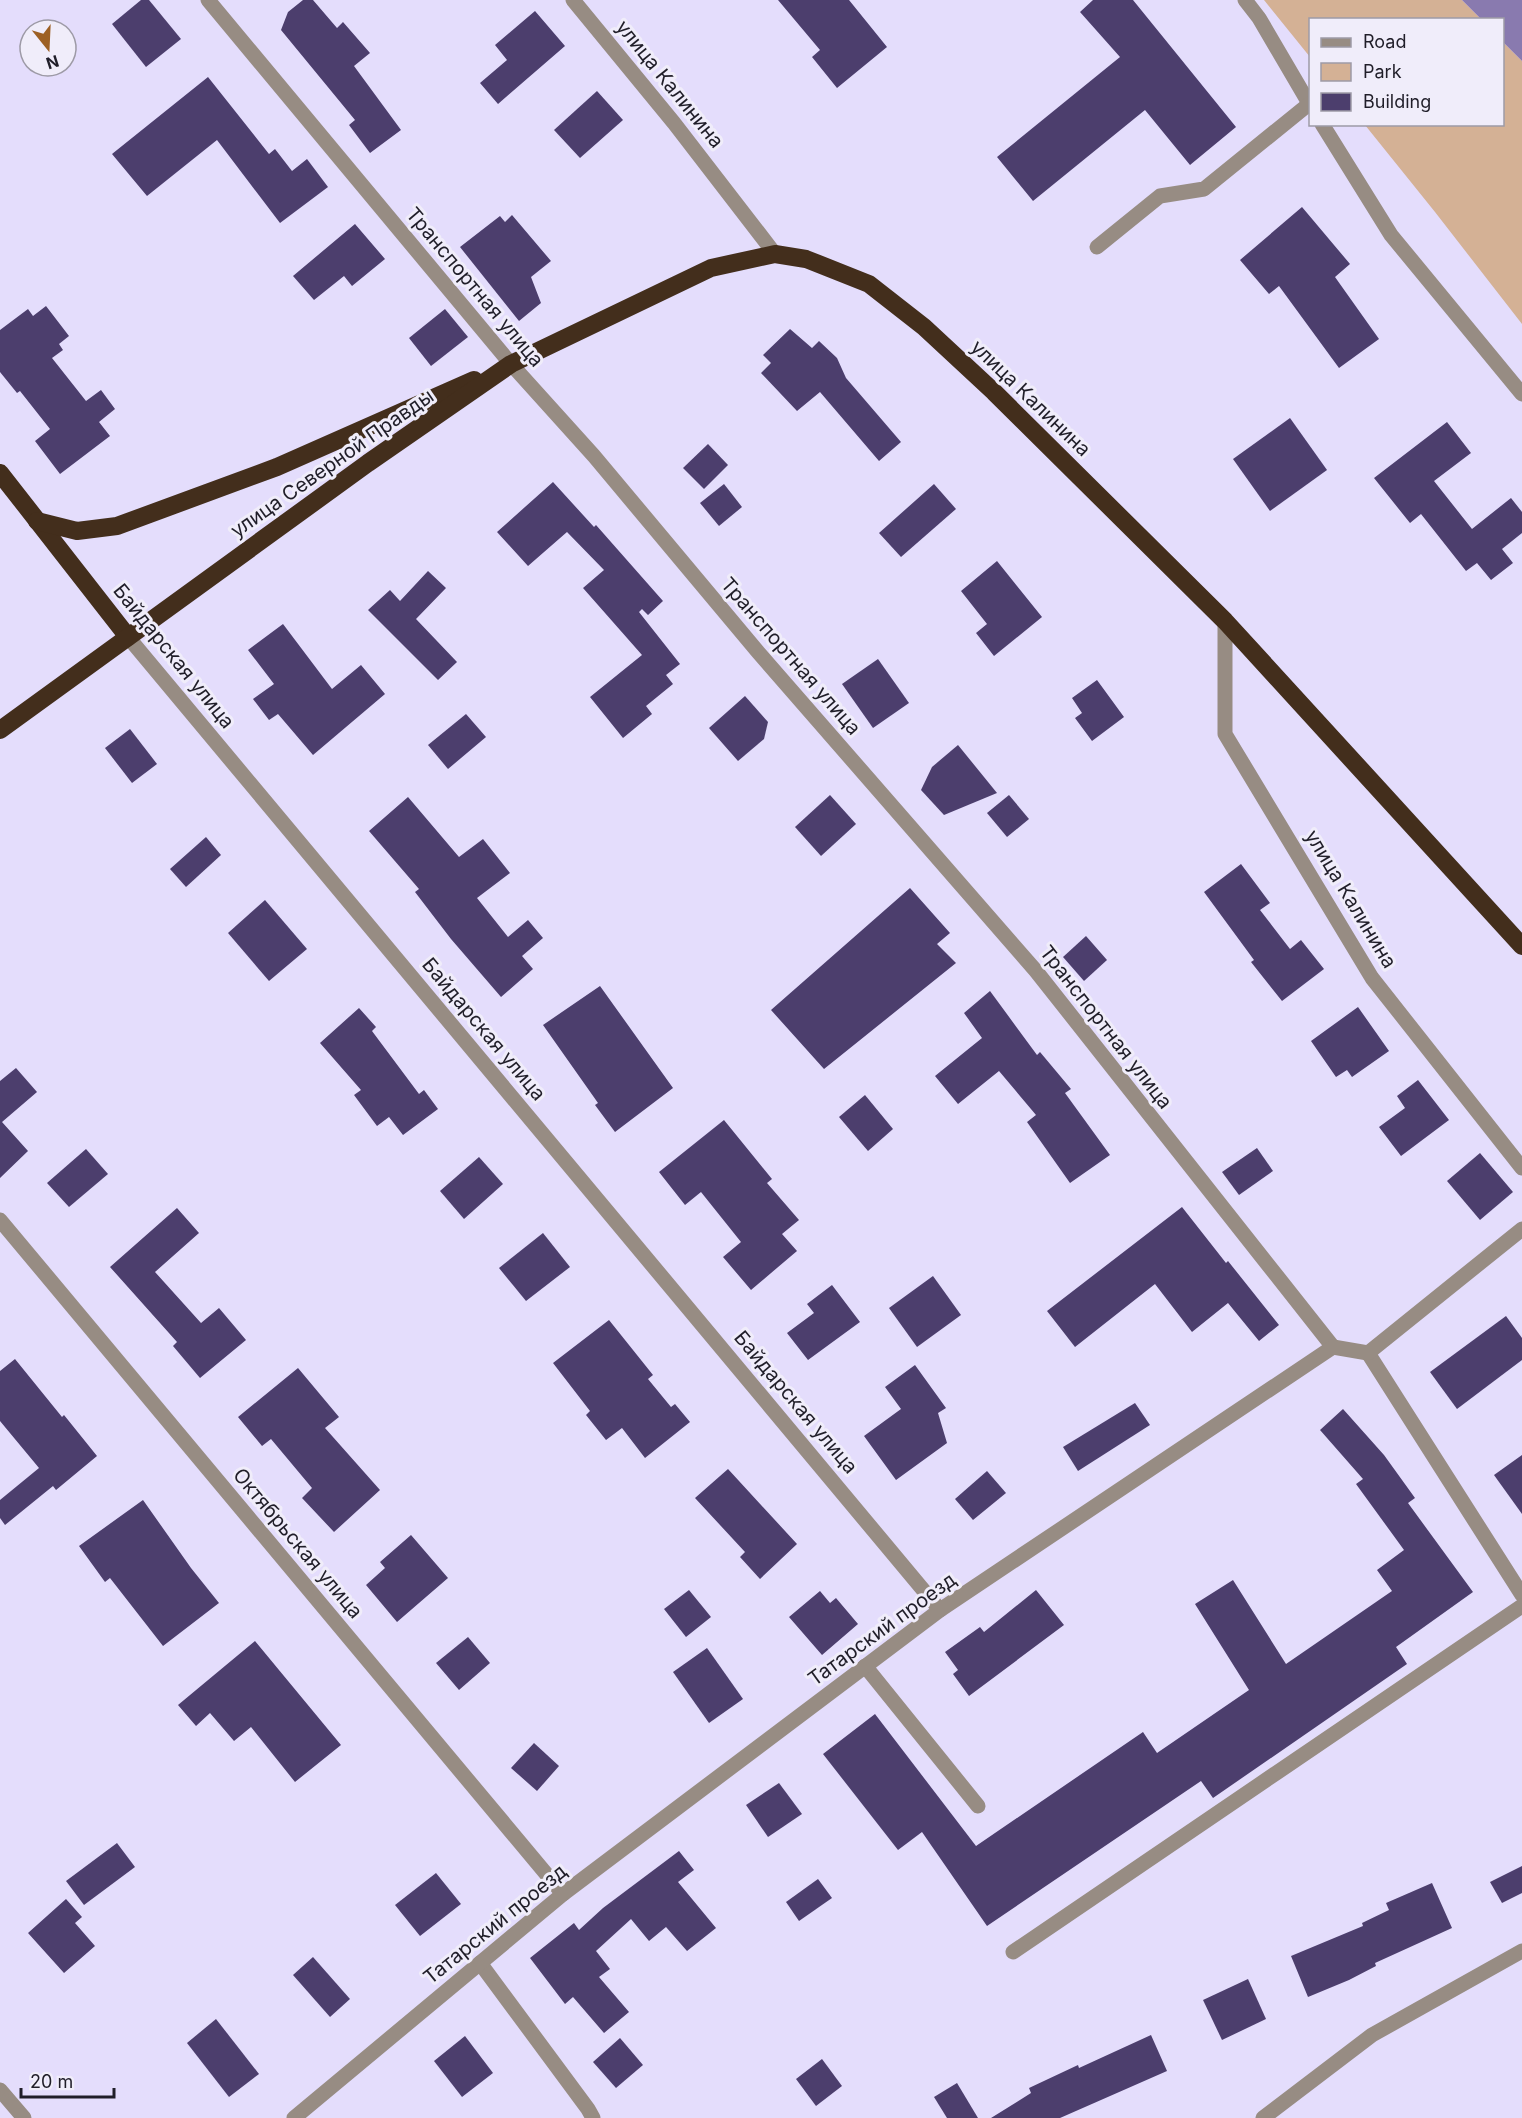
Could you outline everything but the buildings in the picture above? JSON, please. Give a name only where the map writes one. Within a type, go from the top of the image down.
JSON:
[{"type":"highway","name":"улица Калинина","points":[[711,268],[775,254],[806,259],[869,284],[924,327],[994,392],[1225,621],[1522,946]]},
{"type":"highway","name":"улица Северной Правды","points":[[0,730],[368,464],[512,364],[711,268]]},
{"type":"highway","points":[[37,521],[77,531],[117,526],[276,467],[512,364]]},
{"type":"highway","name":"Байдарская улица","points":[[0,473],[128,637]]},
{"type":"street","name":"Транспортная улица","points":[[208,0],[512,364],[594,456],[758,652],[1036,972],[1333,1347]]},
{"type":"street","name":"улица Калинина","points":[[573,0],[674,123],[775,254]]},
{"type":"street","points":[[1245,0],[1259,18],[1309,103]]},
{"type":"street","points":[[1097,247],[1160,196],[1204,189],[1309,106]]},
{"type":"street","points":[[1323,126],[1391,235],[1522,394]]},
{"type":"street","name":"улица Калинина","points":[[1225,621],[1225,734],[1372,978],[1522,1168]]},
{"type":"street","name":"Байдарская улица","points":[[128,637],[940,1610]]},
{"type":"street","name":"Октябрьская улица","points":[[0,1220],[563,1894]]},
{"type":"street","points":[[1368,1353],[1522,1229]]},
{"type":"street","points":[[1333,1347],[1368,1353],[1522,1595]]},
{"type":"street","name":"Татарский проезд","points":[[294,2118],[563,1894],[940,1610],[1333,1347]]},
{"type":"street","points":[[1013,1952],[1522,1606]]},
{"type":"street","points":[[865,1666],[978,1806]]},
{"type":"street","points":[[1263,2118],[1372,2035],[1522,1951]]},
{"type":"street","points":[[480,1963],[593,2118]]},
{"type":"street","points":[[0,2090],[24,2118]]},
{"type":"green space","points":[[1264,0],[1462,0],[1480,18],[1309,18],[1309,56]]},
{"type":"green space","points":[[1504,43],[1522,61],[1522,324],[1366,126],[1504,126]]},
{"type":"shaded area","points":[[1462,0],[1522,0],[1522,61],[1504,43],[1504,18],[1480,18]]}]
